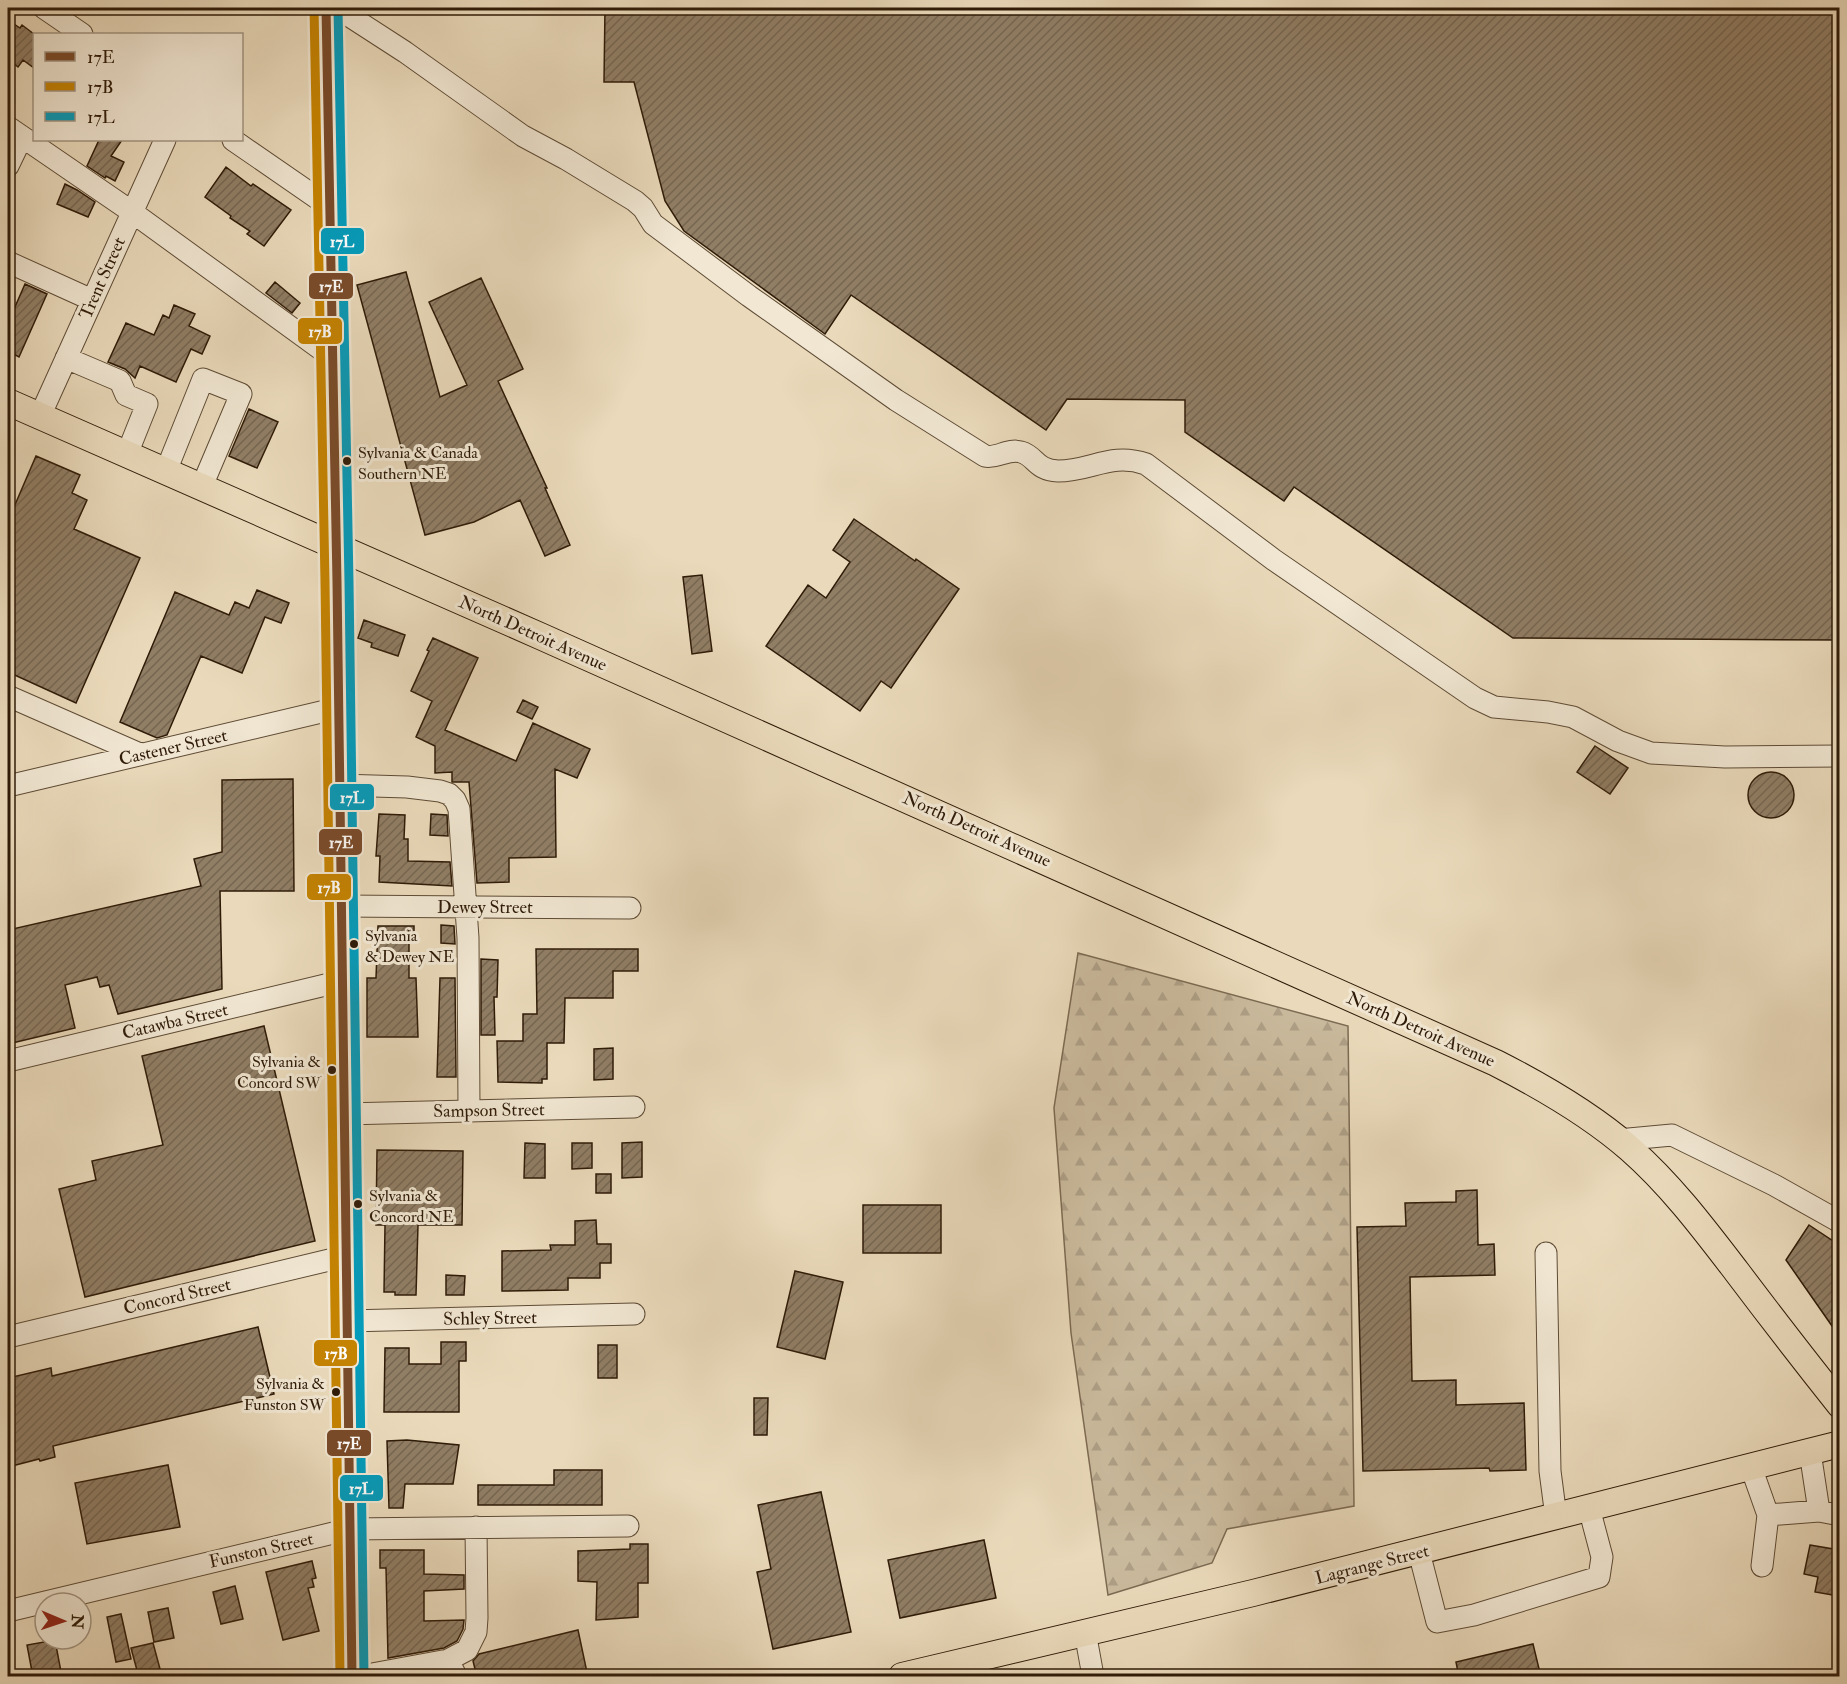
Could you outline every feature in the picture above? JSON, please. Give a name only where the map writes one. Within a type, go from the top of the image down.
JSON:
[{"type":"main road","points":[[326,8],[352,1677]]},
{"type":"main road","name":"North Detroit Avenue","points":[[8,402],[1159,910],[1532,1081],[1599,1124],[1653,1170],[1709,1235],[1839,1406]]},
{"type":"main road","name":"Lagrange Street","points":[[903,1677],[1419,1552],[1839,1444]]},
{"type":"street","points":[[44,8],[81,33]]},
{"type":"street","points":[[337,8],[405,52],[522,136],[566,159],[635,201],[643,208],[653,224],[749,296],[896,400],[985,456],[992,458],[1007,452],[1022,452],[1049,470],[1071,469],[1113,459],[1146,464],[1274,560],[1475,698],[1494,707],[1548,712],[1573,717],[1618,741],[1651,753],[1725,757],[1839,756]]},
{"type":"street","points":[[8,166],[15,132],[132,212],[333,358]]},
{"type":"street","name":"Trent Street","points":[[40,416],[165,141]]},
{"type":"street","points":[[234,141],[330,207]]},
{"type":"street","points":[[8,262],[92,300]]},
{"type":"street","points":[[66,358],[120,381],[126,395],[147,404],[127,454]]},
{"type":"street","points":[[166,471],[203,379],[241,394],[202,486]]},
{"type":"street","points":[[8,696],[140,754]]},
{"type":"street","name":"Castener Street","points":[[8,786],[338,708]]},
{"type":"street","points":[[339,785],[407,787],[440,791],[456,800],[462,834],[468,938],[469,1111]]},
{"type":"street","name":"Dewey Street","points":[[341,906],[630,908]]},
{"type":"street","name":"Catawba Street","points":[[8,1061],[342,981]]},
{"type":"street","name":"Sampson Street","points":[[344,1114],[634,1107]]},
{"type":"street","points":[[1618,1140],[1672,1135],[1774,1185],[1839,1222]]},
{"type":"street","points":[[1546,1253],[1550,1471],[1556,1517]]},
{"type":"street","name":"Concord Street","points":[[8,1337],[346,1256]]},
{"type":"street","name":"Schley Street","points":[[347,1321],[634,1314]]},
{"type":"street","points":[[1768,1515],[1829,1513],[1810,1452]]},
{"type":"street","points":[[1751,1467],[1768,1515],[1762,1566]]},
{"type":"street","points":[[1419,1552],[1437,1622],[1474,1615],[1599,1577],[1602,1557],[1589,1508]]},
{"type":"street","name":"Funston Street","points":[[8,1611],[350,1529],[628,1526]]},
{"type":"street","points":[[361,1677],[452,1668],[467,1650],[476,1632],[476,1527]]},
{"type":"street","points":[[1085,1632],[1093,1677]]},
{"type":"green space","points":[[1078,953],[1348,1026],[1354,1506],[1227,1529],[1212,1563],[1108,1595],[1071,1333],[1054,1108]]},
{"type":"building","points":[[605,8],[1839,8],[1839,640],[1513,638],[1294,487],[1284,501],[1185,432],[1185,400],[1067,399],[1046,430],[851,295],[825,334],[684,231],[665,201],[634,82],[604,82]]},
{"type":"building","points":[[8,20],[20,28],[22,25],[33,33],[33,67],[23,60],[18,67],[8,59]]},
{"type":"building","points":[[99,141],[121,141],[111,156],[124,162],[115,181],[106,176],[105,178],[87,166]]},
{"type":"building","points":[[226,167],[251,186],[253,184],[291,210],[264,246],[247,234],[250,231],[205,197]]},
{"type":"building","points":[[65,184],[95,202],[88,217],[57,204]]},
{"type":"building","points":[[406,272],[440,397],[467,385],[429,302],[481,278],[523,369],[498,381],[547,488],[545,488],[570,545],[545,556],[520,500],[474,522],[425,535],[357,285]]},
{"type":"building","points":[[275,282],[300,303],[292,313],[266,293]]},
{"type":"building","points":[[25,284],[47,294],[19,357],[8,351],[8,323]]},
{"type":"building","points":[[174,305],[195,314],[189,326],[210,336],[202,354],[191,349],[176,382],[140,366],[135,378],[125,369],[108,362],[126,323],[154,335],[163,315],[169,318]]},
{"type":"building","points":[[249,409],[278,422],[257,468],[229,456]]},
{"type":"building","points":[[36,456],[80,475],[72,493],[87,500],[74,529],[140,558],[76,703],[8,672],[8,521]]},
{"type":"building","points":[[854,519],[959,589],[891,688],[881,681],[860,711],[766,646],[808,585],[826,598],[850,562],[833,550]]},
{"type":"building","points":[[702,575],[712,651],[692,654],[683,577]]},
{"type":"building","points":[[257,590],[289,603],[281,623],[265,617],[242,673],[201,656],[167,735],[157,738],[120,722],[175,592],[229,615],[235,602],[249,608]]},
{"type":"building","points":[[364,620],[405,635],[398,656],[371,647],[372,643],[358,638]]},
{"type":"building","points":[[433,638],[478,658],[445,730],[516,761],[533,723],[590,749],[577,778],[555,769],[556,857],[509,858],[509,882],[477,883],[469,782],[452,782],[452,772],[435,773],[435,746],[416,737],[432,701],[411,691]]},
{"type":"building","points":[[523,700],[538,707],[532,719],[517,712]]},
{"type":"building","points":[[1595,746],[1628,768],[1610,794],[1577,772]]},
{"type":"building","points":[[1771,772],[1787,779],[1794,795],[1787,811],[1771,818],[1755,811],[1748,795],[1755,779]]},
{"type":"building","points":[[293,779],[294,891],[220,891],[222,989],[118,1014],[109,985],[100,987],[97,977],[65,985],[75,1028],[8,1044],[8,930],[201,886],[194,859],[222,852],[222,780]]},
{"type":"building","points":[[379,814],[405,815],[404,839],[408,839],[408,861],[450,862],[452,886],[379,882],[380,856],[376,856]]},
{"type":"building","points":[[431,814],[447,815],[448,836],[430,835]]},
{"type":"building","points":[[441,925],[454,926],[455,944],[441,943]]},
{"type":"building","points":[[378,926],[414,926],[414,942],[409,942],[409,978],[416,978],[418,1037],[367,1037],[367,978],[376,978]]},
{"type":"building","points":[[536,949],[638,949],[638,971],[613,971],[613,998],[565,998],[564,1043],[547,1043],[547,1079],[542,1079],[542,1083],[498,1082],[497,1041],[523,1041],[523,1014],[537,1014]]},
{"type":"building","points":[[481,959],[498,960],[497,997],[494,997],[495,1035],[481,1035]]},
{"type":"building","points":[[440,978],[455,978],[456,1077],[437,1077]]},
{"type":"building","points":[[264,1026],[315,1241],[85,1297],[59,1189],[96,1180],[92,1161],[163,1145],[142,1056]]},
{"type":"building","points":[[613,1048],[613,1079],[594,1080],[594,1049]]},
{"type":"building","points":[[642,1142],[642,1177],[622,1178],[622,1143]]},
{"type":"building","points":[[525,1143],[545,1144],[545,1178],[524,1178]]},
{"type":"building","points":[[572,1143],[592,1143],[592,1168],[572,1169]]},
{"type":"building","points":[[377,1150],[463,1151],[462,1225],[418,1225],[416,1295],[395,1295],[395,1292],[384,1292],[385,1225],[376,1225]]},
{"type":"building","points":[[596,1174],[611,1174],[611,1193],[596,1193]]},
{"type":"building","points":[[1477,1190],[1478,1245],[1494,1244],[1495,1275],[1410,1277],[1412,1381],[1456,1380],[1456,1405],[1524,1403],[1526,1470],[1490,1471],[1489,1468],[1363,1471],[1357,1227],[1406,1226],[1405,1203],[1456,1202],[1456,1191]]},
{"type":"building","points":[[863,1205],[941,1205],[941,1253],[863,1253]]},
{"type":"building","points":[[596,1220],[597,1244],[611,1244],[611,1263],[600,1263],[600,1278],[568,1278],[568,1290],[502,1291],[502,1251],[551,1250],[550,1245],[575,1245],[575,1221]]},
{"type":"building","points":[[1809,1225],[1839,1245],[1839,1336],[1786,1260]]},
{"type":"building","points":[[795,1271],[843,1282],[825,1359],[777,1347]]},
{"type":"building","points":[[446,1275],[465,1276],[464,1295],[446,1295]]},
{"type":"building","points":[[258,1327],[274,1394],[53,1446],[55,1457],[8,1467],[8,1378],[51,1368],[52,1376]]},
{"type":"building","points":[[441,1342],[466,1342],[466,1361],[459,1361],[459,1412],[384,1412],[385,1348],[409,1348],[409,1364],[441,1364]]},
{"type":"building","points":[[598,1345],[617,1345],[617,1378],[598,1378]]},
{"type":"building","points":[[754,1398],[768,1398],[767,1435],[754,1435]]},
{"type":"building","points":[[407,1440],[459,1445],[453,1484],[405,1484],[403,1508],[389,1508],[387,1441]]},
{"type":"building","points":[[168,1465],[180,1527],[87,1544],[75,1483]]},
{"type":"building","points":[[554,1470],[602,1470],[602,1505],[478,1505],[478,1485],[554,1485]]},
{"type":"building","points":[[821,1492],[851,1632],[773,1649],[757,1572],[771,1569],[758,1505]]},
{"type":"building","points":[[984,1540],[996,1598],[900,1618],[888,1560]]},
{"type":"building","points":[[630,1544],[648,1544],[648,1583],[638,1583],[638,1617],[596,1620],[597,1582],[578,1581],[578,1551],[630,1549]]},
{"type":"building","points":[[1810,1545],[1839,1550],[1839,1596],[1815,1592],[1818,1577],[1804,1574]]},
{"type":"building","points":[[380,1550],[424,1550],[424,1574],[464,1575],[464,1589],[424,1591],[424,1621],[464,1620],[463,1629],[457,1641],[444,1648],[388,1658],[386,1568],[380,1568]]},
{"type":"building","points":[[312,1561],[316,1578],[312,1579],[314,1587],[308,1588],[319,1631],[283,1640],[266,1572]]},
{"type":"building","points":[[235,1586],[243,1619],[221,1624],[213,1592]]},
{"type":"building","points":[[168,1608],[174,1638],[154,1642],[148,1612]]},
{"type":"building","points":[[121,1614],[131,1659],[116,1662],[107,1617]]},
{"type":"building","points":[[578,1630],[588,1677],[477,1677],[473,1661],[479,1654]]},
{"type":"building","points":[[153,1643],[160,1669],[138,1674],[131,1648]]},
{"type":"building","points":[[33,1644],[33,1651],[57,1651],[62,1677],[33,1677],[27,1645]]},
{"type":"building","points":[[1533,1644],[1541,1677],[1459,1677],[1456,1662]]},
{"type":"transit line","name":"17B","points":[[314,8],[325,582],[340,1676]]},
{"type":"transit line","name":"17E","points":[[326,8],[337,582],[352,1676]]},
{"type":"transit line","name":"17L","points":[[338,8],[349,582],[364,1676]]},
{"type":"place","name":"Sylvania & Canada Southern NE","points":[[347,461]]},
{"type":"place","name":"Sylvania & Dewey NE","points":[[354,944]]},
{"type":"place","name":"Sylvania & Concord SW","points":[[332,1070]]},
{"type":"place","name":"Sylvania & Concord NE","points":[[358,1204]]},
{"type":"place","name":"Sylvania & Funston SW","points":[[336,1392]]}]
